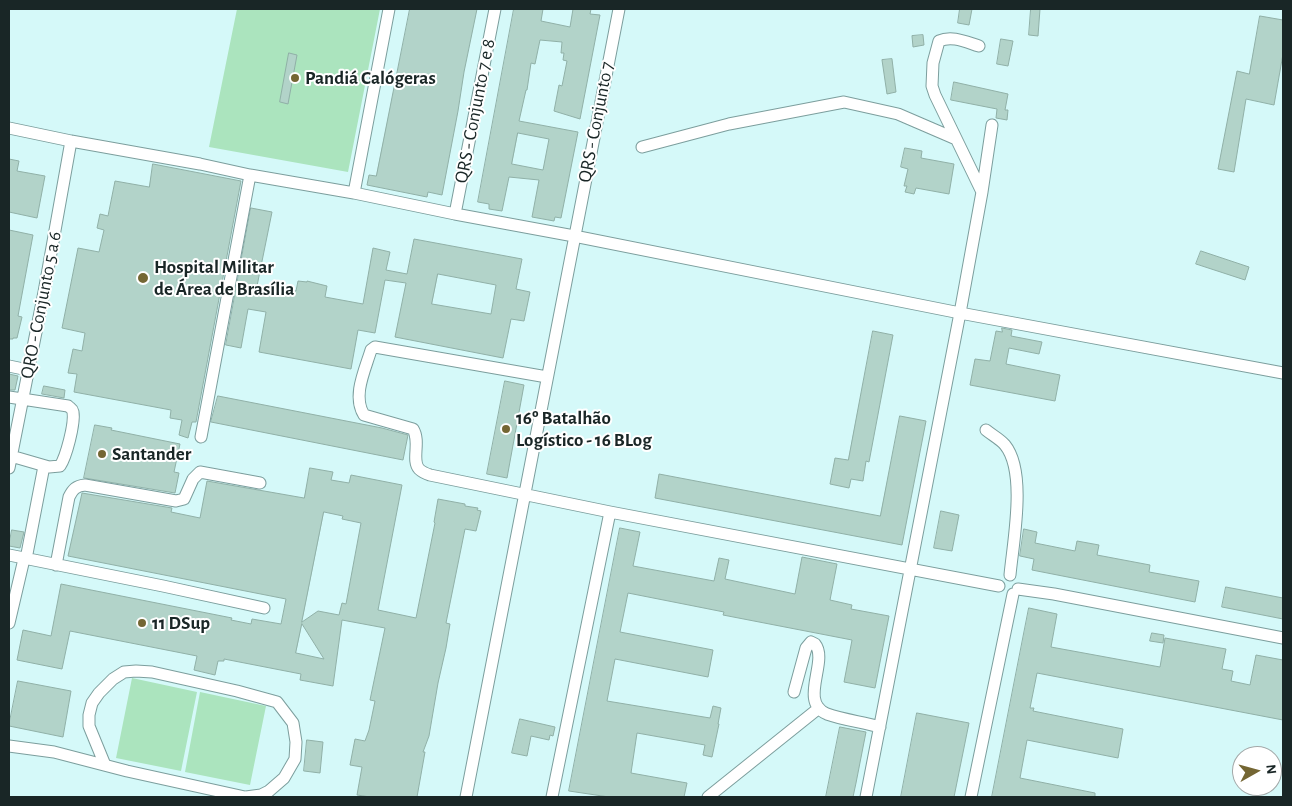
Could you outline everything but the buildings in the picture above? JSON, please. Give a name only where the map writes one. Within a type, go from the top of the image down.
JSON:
[{"type":"street","points":[[354,193],[389,9]]},
{"type":"street","name":"QRS - Conjunto 7 e 8","points":[[455,214],[495,9]]},
{"type":"street","name":"QRS - Conjunto 7","points":[[466,797],[618,9]]},
{"type":"street","points":[[980,46],[946,38],[939,41],[933,62],[932,86],[982,192]]},
{"type":"street","points":[[642,147],[729,124],[844,102],[898,114],[956,139]]},
{"type":"street","points":[[866,797],[960,313],[992,125]]},
{"type":"street","points":[[9,128],[250,175],[354,193],[960,313],[1283,373]]},
{"type":"street","name":"QRO - Conjunto 5 a 6","points":[[9,468],[71,141]]},
{"type":"street","points":[[201,437],[250,175]]},
{"type":"street","points":[[547,377],[375,347],[371,350],[358,396],[359,405],[364,415],[413,429],[418,438],[416,459],[420,470],[430,475],[610,512],[999,586]]},
{"type":"street","points":[[9,366],[28,370]]},
{"type":"street","points":[[9,397],[68,406],[72,409],[73,422],[64,460],[60,466],[56,468],[44,466],[11,456]]},
{"type":"street","points":[[986,430],[1004,445],[1016,471],[1017,494],[1010,575]]},
{"type":"street","points":[[9,623],[25,559],[44,466]]},
{"type":"street","points":[[56,565],[69,496],[78,486],[95,487],[176,501],[184,499],[193,479],[200,472],[260,483]]},
{"type":"street","points":[[552,797],[610,512]]},
{"type":"street","points":[[9,555],[264,608]]},
{"type":"street","points":[[1010,575],[1002,578],[999,586],[1000,590],[1005,594],[1015,591],[1064,596],[1283,638]]},
{"type":"street","points":[[971,797],[1017,580],[1010,575]]},
{"type":"street","points":[[794,692],[806,648],[811,642],[815,644],[819,652],[814,692],[819,708],[826,714],[880,726]]},
{"type":"street","points":[[9,746],[54,752],[105,765],[245,797],[269,791],[284,778],[295,759],[296,742],[293,724],[277,702],[152,672],[136,670],[124,672],[113,679],[99,693],[92,703],[89,715],[89,726],[105,765]]},
{"type":"street","points":[[708,797],[819,708]]},
{"type":"green space","name":"Pandiá Calógeras","points":[[237,9],[380,9],[348,172],[209,147]]},
{"type":"green space","points":[[132,678],[197,692],[181,771],[116,758]]},
{"type":"green space","points":[[200,692],[266,706],[250,785],[185,772]]},
{"type":"place","name":"Pandiá Calógeras","points":[[295,78]]},
{"type":"place","name":"Hospital Militar de Área de Brasília","points":[[143,278]]},
{"type":"place","name":"16º Batalhão Logístico - 16 BLog","points":[[506,429]]},
{"type":"place","name":"Santander","points":[[102,454]]},
{"type":"place","name":"11 DSup","points":[[142,623]]}]
